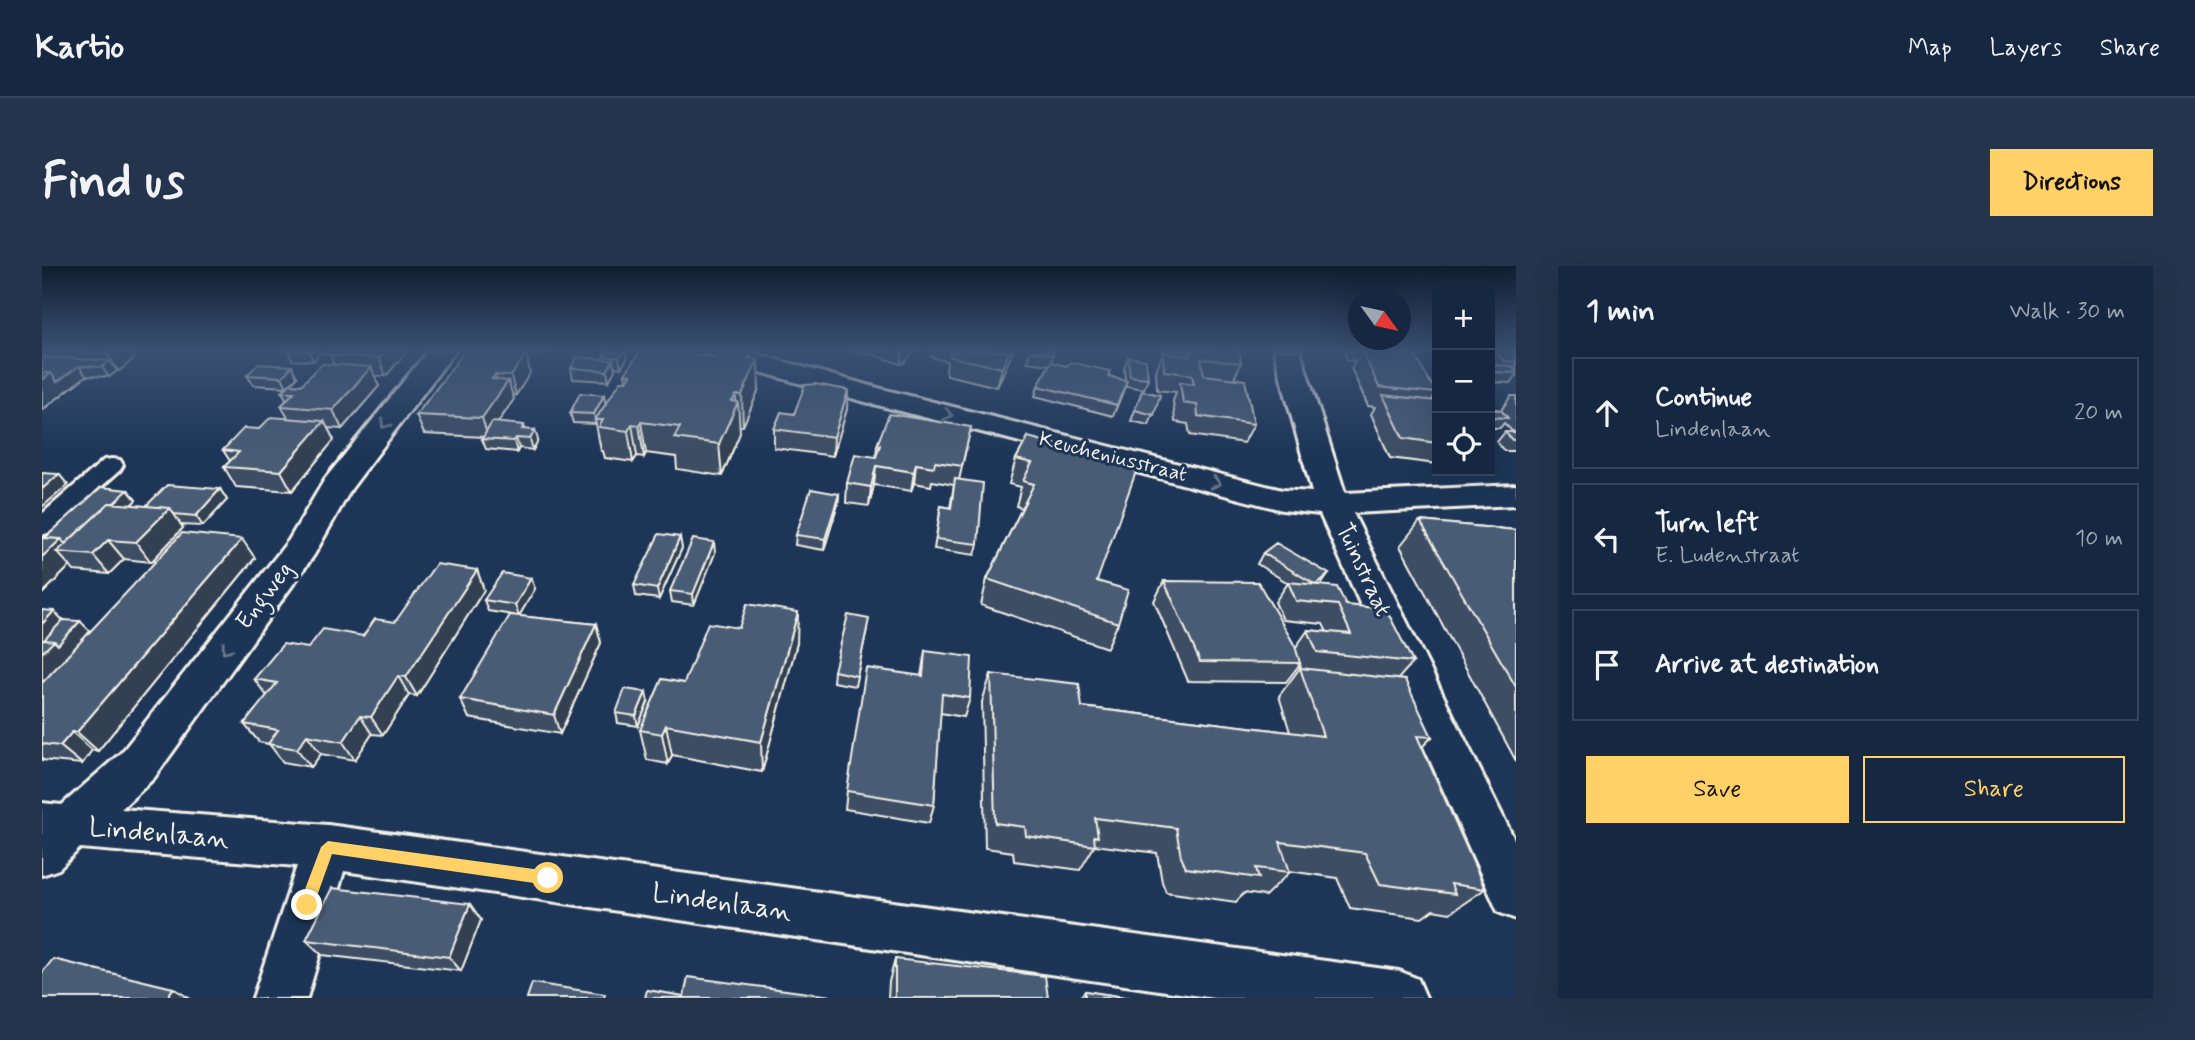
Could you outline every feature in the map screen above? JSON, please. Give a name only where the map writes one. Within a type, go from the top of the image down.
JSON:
[{"type":"street","name":"Engweg","points":[[51,835],[138,765],[302,547],[335,486],[415,385]]},
{"type":"street","name":"Keucheniusstraat","points":[[836,385],[1282,500],[1332,504],[1516,495]]},
{"type":"street","name":"Tuinstraat","points":[[1297,385],[1332,504],[1516,895]]},
{"type":"street","name":"Lindenlaan","points":[[51,835],[328,847],[1399,998]]},
{"type":"street","points":[[280,998],[307,905],[328,847]]},
{"type":"lane","points":[[42,527],[112,465]]},
{"type":"building","points":[[289,385],[355,385],[333,410],[281,406],[294,392],[282,392]]},
{"type":"building","points":[[439,385],[505,385],[482,418],[416,415]]},
{"type":"building","points":[[618,385],[746,385],[742,395],[736,395],[732,401],[738,402],[719,444],[674,438],[680,427],[641,422],[639,425],[632,424],[628,431],[599,427],[603,420],[595,420]]},
{"type":"building","points":[[805,385],[848,390],[834,437],[774,429],[781,412],[794,414]]},
{"type":"building","points":[[1038,385],[1125,385],[1117,405]]},
{"type":"building","points":[[1180,385],[1246,385],[1254,424],[1198,416],[1197,405],[1183,403]]},
{"type":"building","points":[[1378,385],[1432,385],[1432,393],[1379,387]]},
{"type":"building","points":[[1142,391],[1160,395],[1154,415],[1135,410]]},
{"type":"building","points":[[580,393],[604,395],[594,414],[570,413]]},
{"type":"building","points":[[1383,395],[1432,400],[1432,442],[1403,438]]},
{"type":"building","points":[[1495,409],[1501,410],[1508,418],[1495,417]]},
{"type":"building","points":[[889,414],[971,427],[962,466],[935,462],[934,467],[916,464],[914,472],[876,466],[871,487],[847,483],[855,454],[876,457],[880,445],[877,445]]},
{"type":"building","points":[[271,417],[324,421],[281,471],[224,467],[239,452],[223,450],[244,428],[259,429]]},
{"type":"building","points":[[492,422],[524,425],[522,429],[535,430],[530,439],[482,439]]},
{"type":"building","points":[[1505,432],[1516,432],[1516,440],[1512,440]]},
{"type":"building","points":[[1028,437],[1138,466],[1097,581],[1128,590],[1118,623],[987,579],[1034,484],[1023,481],[1032,463],[1016,459]]},
{"type":"building","points":[[42,473],[59,474],[42,489]]},
{"type":"building","points":[[955,479],[983,483],[978,544],[936,539],[941,506],[951,508]]},
{"type":"building","points":[[167,485],[220,489],[196,516],[174,514],[170,508],[146,506]]},
{"type":"building","points":[[101,487],[128,490],[114,503],[109,503],[65,544],[61,539],[45,538]]},
{"type":"building","points":[[811,489],[839,494],[825,539],[796,535]]},
{"type":"building","points":[[109,503],[170,508],[136,542],[108,540],[93,555],[57,552]]},
{"type":"building","points":[[1420,521],[1516,530],[1516,687]]},
{"type":"building","points":[[182,533],[242,539],[77,732],[72,732],[60,746],[42,744],[42,683]]},
{"type":"building","points":[[659,534],[680,537],[657,589],[634,585]]},
{"type":"building","points":[[42,538],[61,539],[42,557]]},
{"type":"building","points":[[693,539],[714,542],[693,594],[670,591]]},
{"type":"building","points":[[1276,543],[1329,574],[1316,585],[1263,553]]},
{"type":"building","points":[[436,564],[477,570],[406,677],[398,676],[371,717],[360,716],[343,742],[307,735],[297,749],[268,744],[278,730],[244,724],[277,683],[254,679],[283,644],[308,648],[323,629],[363,636],[375,619],[395,622]]},
{"type":"building","points":[[502,573],[531,578],[515,605],[484,600]]},
{"type":"building","points":[[1164,581],[1258,582],[1295,646],[1300,663],[1200,662]]},
{"type":"building","points":[[1288,582],[1337,587],[1346,605],[1386,609],[1413,662],[1317,652],[1308,630],[1351,634],[1338,605],[1296,601]]},
{"type":"building","points":[[747,604],[798,612],[761,742],[666,725],[662,734],[640,730],[662,679],[684,683],[708,623],[739,628]]},
{"type":"building","points":[[42,610],[54,611],[42,624]]},
{"type":"building","points":[[510,615],[596,624],[554,715],[460,699]]},
{"type":"building","points":[[848,615],[869,619],[857,676],[834,671]]},
{"type":"building","points":[[63,620],[80,621],[58,645],[54,641],[44,640]]},
{"type":"building","points":[[42,640],[54,641],[42,653]]},
{"type":"building","points":[[925,651],[972,657],[970,698],[942,694],[934,805],[847,791],[866,668],[923,676]]},
{"type":"building","points":[[1300,668],[1405,680],[1432,737],[1417,736],[1485,889],[1451,884],[1455,894],[1380,884],[1365,853],[1280,842],[1290,872],[1256,868],[1259,878],[1186,868],[1181,857],[1176,828],[1095,818],[1098,837],[1094,836],[1095,846],[1026,836],[1025,827],[995,823],[991,674],[1079,684],[1082,707],[1323,736]]},
{"type":"building","points":[[625,689],[646,692],[636,716],[616,713]]},
{"type":"building","points":[[332,888],[470,904],[449,957],[306,940]]},
{"type":"building","points":[[53,959],[173,988],[167,998],[42,998],[42,973]]},
{"type":"building","points":[[895,959],[1045,976],[1048,998],[895,998]]},
{"type":"building","points":[[688,977],[830,998],[645,998],[647,990],[684,996]]},
{"type":"building","points":[[532,983],[605,994],[604,998],[527,998]]},
{"type":"building","points":[[1085,991],[1131,998],[1085,998]]},
{"type":"route","points":[[307,905],[328,847],[548,878]]}]
